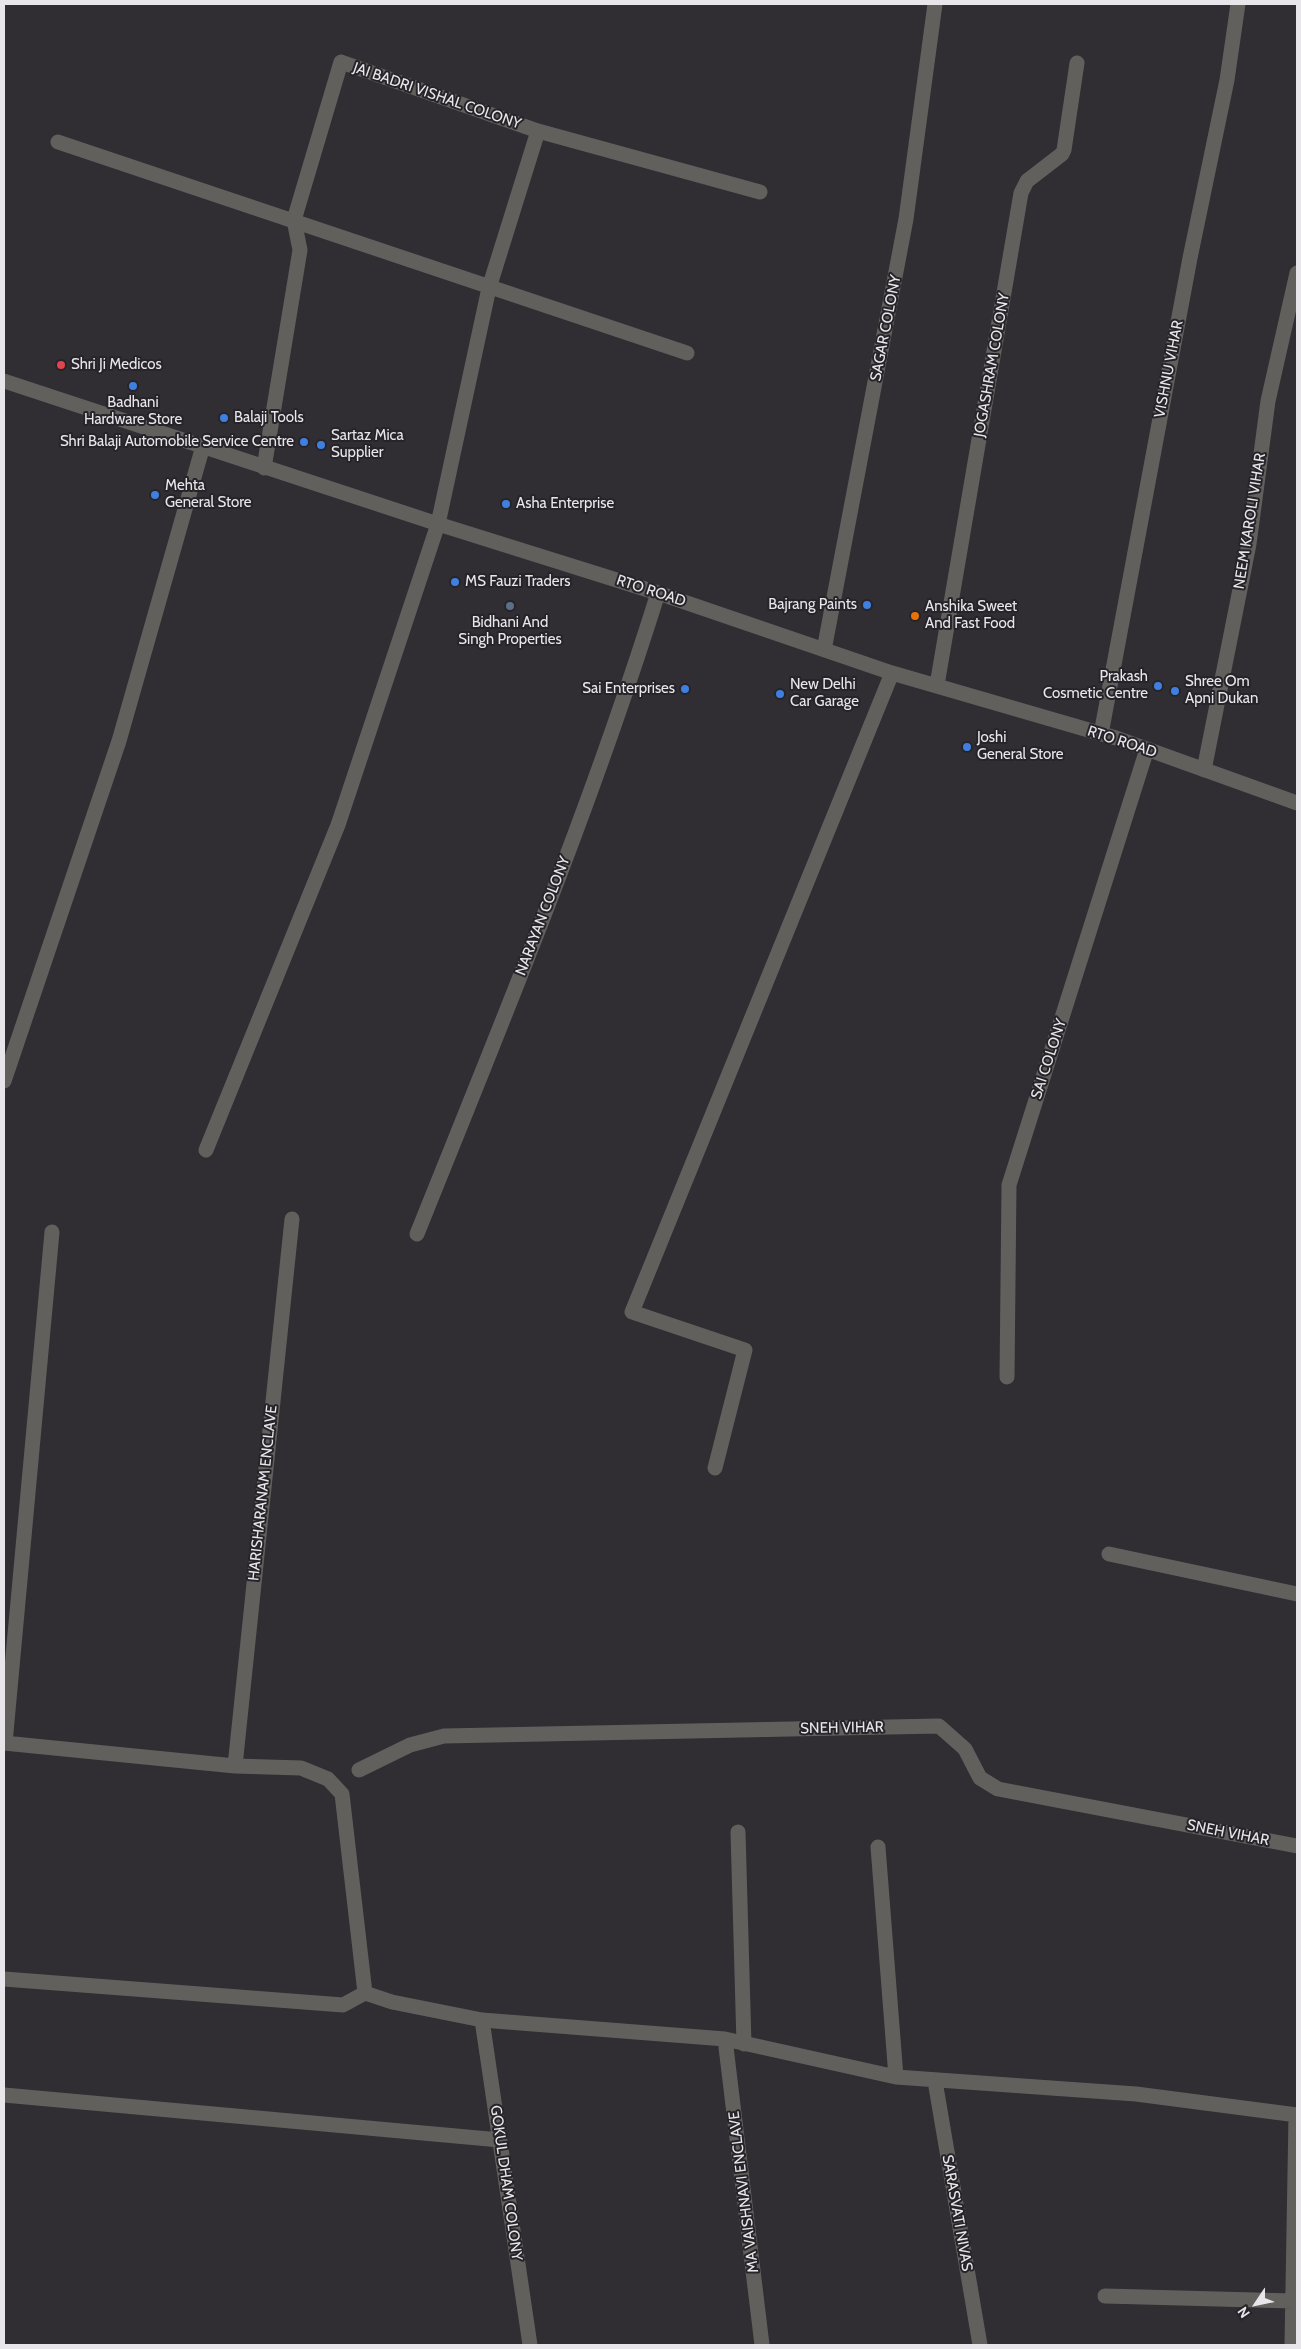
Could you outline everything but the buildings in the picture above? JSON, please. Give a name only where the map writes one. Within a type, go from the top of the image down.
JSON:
[{"type":"street","name":"SAGAR COLONY","points":[[824,650],[906,219],[935,4]]},
{"type":"street","name":"VISHNU VIHAR","points":[[1101,734],[1190,258],[1227,80],[1238,4]]},
{"type":"street","name":"JAI BADRI VISHAL COLONY","points":[[264,468],[300,250],[294,220],[341,62],[538,131],[760,192]]},
{"type":"street","name":"JOGASHRAM COLONY","points":[[937,685],[1020,192],[1027,181],[1062,154],[1064,150],[1077,63]]},
{"type":"street","points":[[206,1150],[338,825],[438,524],[489,288],[538,131]]},
{"type":"street","points":[[58,142],[687,353]]},
{"type":"street","name":"NEEM KAROLI VIHAR","points":[[1204,770],[1249,544],[1268,401],[1297,273]]},
{"type":"street","name":"RTO ROAD","points":[[4,381],[203,446],[264,468],[658,593],[892,673],[1147,749],[1297,803]]},
{"type":"street","points":[[4,1081],[119,741],[203,446]]},
{"type":"street","name":"NARAYAN COLONY","points":[[417,1234],[547,908],[640,650],[658,593]]},
{"type":"street","points":[[715,1468],[745,1350],[632,1312],[892,673]]},
{"type":"street","name":"SAI COLONY","points":[[1007,1377],[1009,1185],[1147,749]]},
{"type":"street","name":"HARISHARANAM ENCLAVE","points":[[235,1766],[292,1220]]},
{"type":"street","points":[[52,1232],[4,1743],[235,1766],[301,1768],[328,1779],[342,1794],[365,1993]]},
{"type":"street","points":[[1109,1554],[1297,1594]]},
{"type":"street","name":"SNEH VIHAR","points":[[359,1770],[410,1745],[444,1736],[940,1726],[964,1749],[980,1778],[998,1789],[1297,1846]]},
{"type":"street","points":[[738,1832],[744,2044]]},
{"type":"street","points":[[878,1847],[896,2078]]},
{"type":"street","points":[[4,1979],[343,2004],[365,1993],[392,2002],[482,2020],[725,2039],[896,2078],[1136,2094],[1297,2115],[1292,2345]]},
{"type":"street","name":"GOKUL DHAM COLONY","points":[[482,2020],[530,2345]]},
{"type":"street","name":"MA VAISHNAVI ENCLAVE","points":[[725,2039],[762,2345]]},
{"type":"street","name":"SARASVATI NIVAS","points":[[935,2081],[980,2345]]},
{"type":"street","points":[[4,2094],[500,2140]]},
{"type":"street","points":[[1105,2296],[1293,2301]]},
{"type":"place","name":"Shri Ji Medicos","points":[[61,365]]},
{"type":"place","name":"Badhani Hardware Store","points":[[133,386]]},
{"type":"place","name":"Balaji Tools","points":[[224,418]]},
{"type":"place","name":"Shri Balaji Automobile Service Centre","points":[[304,442]]},
{"type":"place","name":"Sartaz Mica Supplier","points":[[321,445]]},
{"type":"place","name":"Mehta General Store","points":[[155,495]]},
{"type":"place","name":"Asha Enterprise","points":[[506,504]]},
{"type":"place","name":"MS Fauzi Traders","points":[[455,582]]},
{"type":"place","name":"Bajrang Paints","points":[[867,605]]},
{"type":"place","name":"Bidhani And Singh Properties","points":[[510,606]]},
{"type":"place","name":"Anshika Sweet And Fast Food","points":[[915,616]]},
{"type":"place","name":"Prakash Cosmetic Centre","points":[[1158,686]]},
{"type":"place","name":"Sai Enterprises","points":[[685,689]]},
{"type":"place","name":"Shree Om Apni Dukan","points":[[1175,691]]},
{"type":"place","name":"New Delhi Car Garage","points":[[780,694]]},
{"type":"place","name":"Joshi General Store","points":[[967,747]]}]
